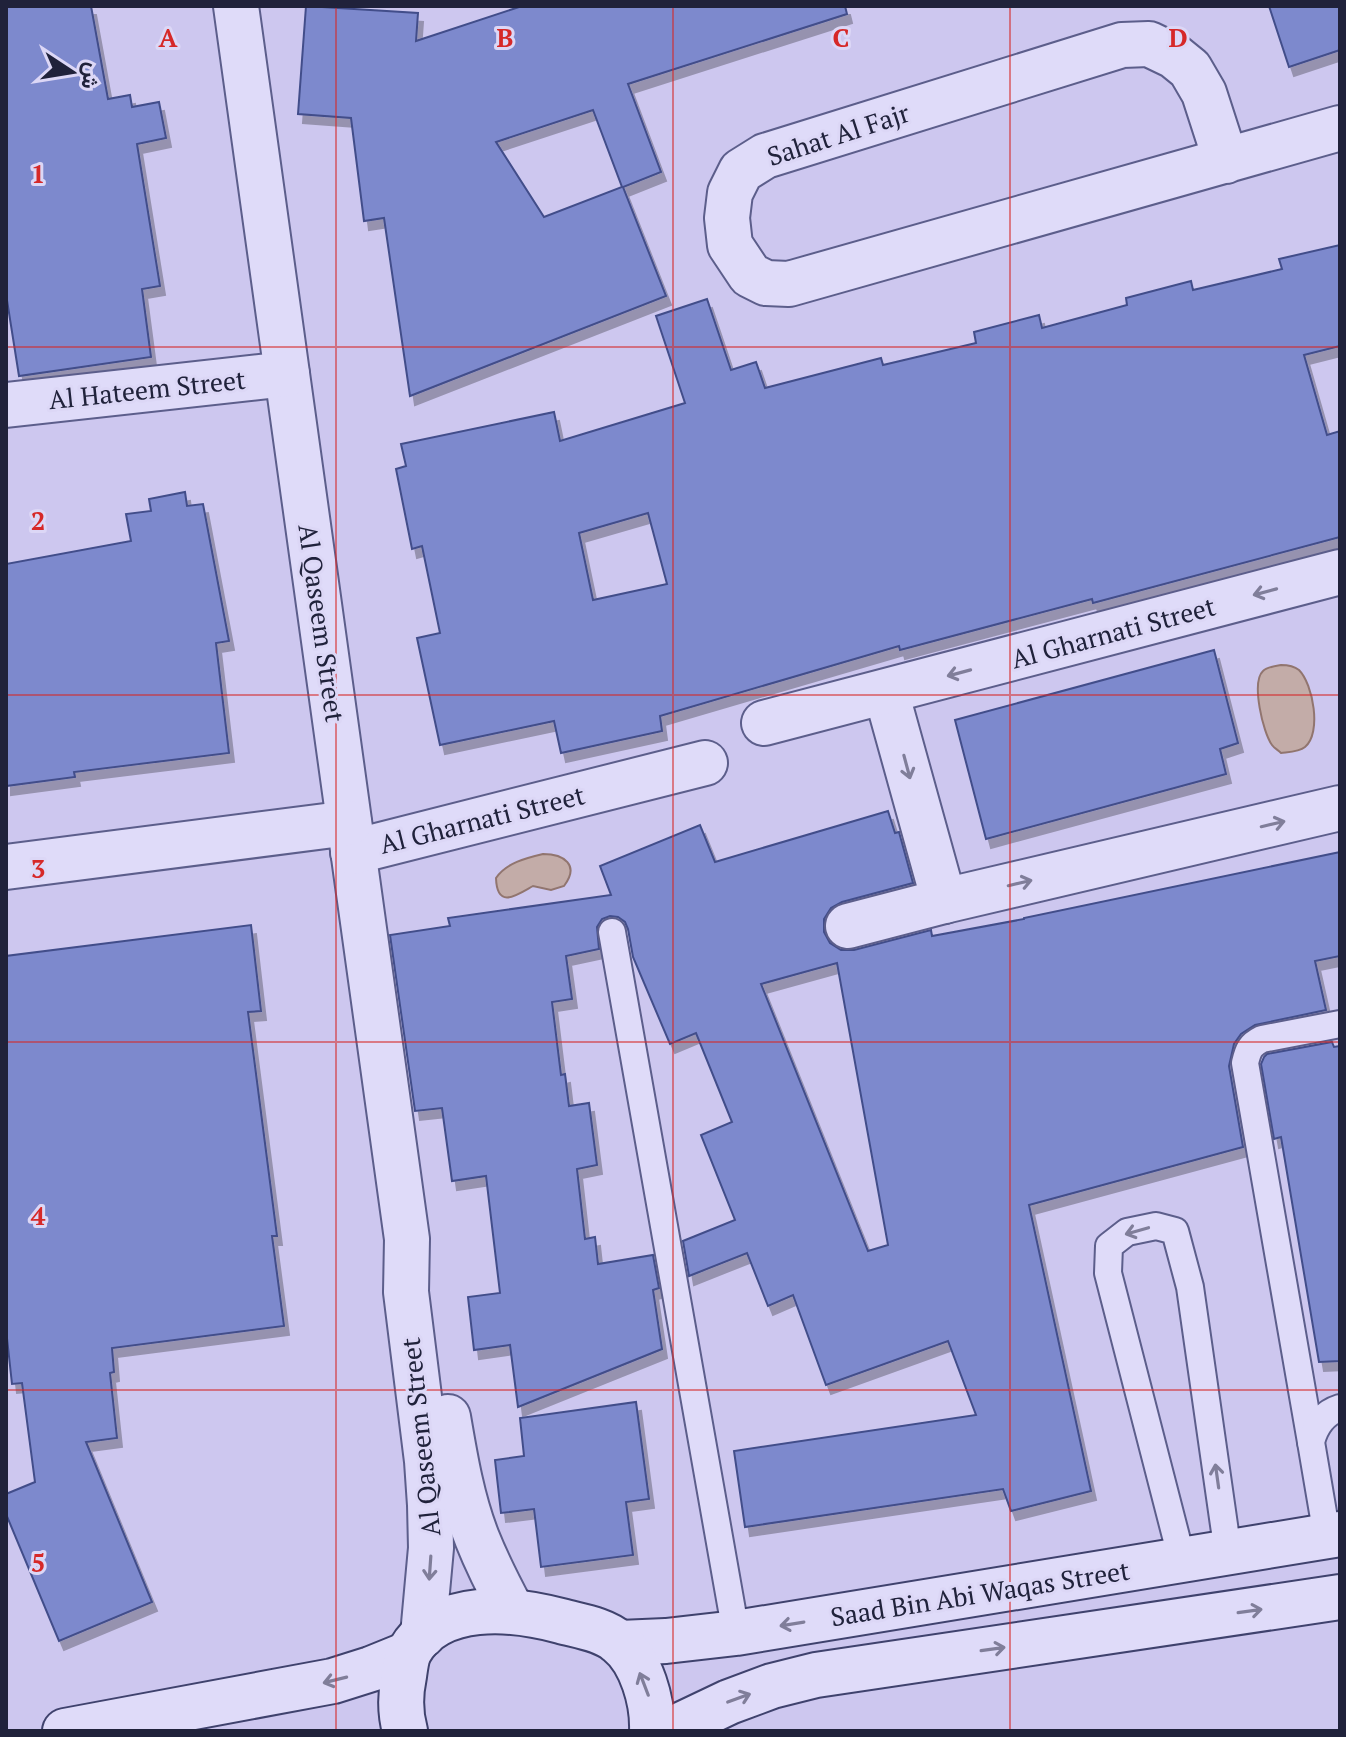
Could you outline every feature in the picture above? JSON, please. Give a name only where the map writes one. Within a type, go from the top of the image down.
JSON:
[{"type":"street","name":"Al Qaseem Street","points":[[236,6],[407,1239],[406,1292],[427,1461],[431,1548],[416,1644],[400,1699],[405,1731]]},
{"type":"street","name":"Sahat Al Fajr","points":[[1226,161],[1204,93],[1190,69],[1174,56],[1149,44],[1122,45],[765,156],[741,171],[730,193],[727,218],[730,245],[750,275],[766,283],[789,284],[1226,161],[1340,128]]},
{"type":"street","name":"Al Hateem Street","points":[[6,405],[287,374]]},
{"type":"street","name":"Al Gharnati Street","points":[[764,723],[1340,572]]},
{"type":"street","points":[[886,692],[944,901]]},
{"type":"street","name":"Al Gharnati Street","points":[[6,867],[351,837],[705,763]]},
{"type":"street","points":[[848,926],[1340,808]]},
{"type":"street","name":"Al Qaseem Street","points":[[407,1239],[425,1290],[464,1496],[476,1536],[512,1611]]},
{"type":"street","name":"Saad Bin Abi Waqas Street","points":[[620,1643],[736,1633],[1334,1535]]},
{"type":"street","points":[[668,1731],[729,1702],[772,1686],[816,1675],[1340,1597]]},
{"type":"street","points":[[65,1731],[333,1681],[371,1669],[416,1644],[441,1623],[459,1616],[512,1611],[545,1616],[597,1631],[620,1643],[634,1662],[647,1690],[652,1731]]},
{"type":"lane","points":[[612,932],[736,1633]]},
{"type":"lane","points":[[1334,1535],[1311,1442],[1245,1063],[1248,1050],[1253,1043],[1262,1039],[1340,1024]]},
{"type":"lane","points":[[1182,1560],[1108,1273],[1109,1246],[1127,1232],[1156,1226],[1175,1231],[1190,1287],[1228,1553]]},
{"type":"lane","points":[[1311,1442],[1315,1428],[1328,1413],[1340,1408]]},
{"type":"shaded area","points":[[1281,665],[1299,670],[1304,677],[1312,697],[1314,720],[1310,740],[1305,747],[1281,753],[1272,745],[1265,730],[1258,686],[1263,671]]},
{"type":"shaded area","points":[[543,854],[557,856],[567,862],[570,872],[564,886],[551,890],[533,886],[509,897],[500,894],[496,878],[505,868]]},
{"type":"building","points":[[6,6],[91,6],[108,99],[130,95],[132,107],[159,102],[166,138],[137,144],[160,286],[142,289],[151,357],[19,376],[6,294]]},
{"type":"building","points":[[306,6],[418,13],[416,41],[522,6],[845,6],[847,14],[628,84],[661,172],[623,187],[666,296],[410,396],[384,218],[364,221],[351,118],[298,114]],"holes":[[[593,110],[622,187],[544,217],[496,142]]]},
{"type":"building","points":[[1269,6],[1340,6],[1340,50],[1289,67]]},
{"type":"building","points":[[1340,245],[1340,346],[1304,355],[1327,435],[1340,431],[1340,537],[1093,603],[1092,599],[900,650],[899,646],[660,716],[662,731],[561,753],[554,721],[440,745],[417,638],[440,633],[422,546],[412,549],[396,469],[406,466],[401,444],[554,412],[560,441],[685,403],[656,316],[707,299],[731,370],[756,362],[765,388],[881,358],[883,365],[976,343],[974,332],[1039,315],[1042,328],[1127,305],[1126,298],[1191,281],[1193,290],[1282,269],[1279,259]],"holes":[[[648,513],[667,584],[593,600],[579,533]]]},
{"type":"building","points":[[185,492],[187,506],[203,504],[229,641],[216,643],[229,753],[74,772],[75,777],[6,786],[6,564],[131,541],[126,514],[151,511],[149,499]]},
{"type":"building","points":[[1214,650],[1238,743],[1220,749],[1226,774],[986,839],[955,720]]},
{"type":"building","points":[[888,811],[895,833],[899,832],[913,883],[842,902],[831,908],[824,919],[824,932],[830,943],[841,950],[854,950],[931,930],[932,936],[1024,919],[1340,852],[1340,956],[1315,961],[1326,1010],[1255,1025],[1241,1034],[1234,1044],[1229,1066],[1243,1147],[1029,1205],[1091,1491],[1011,1511],[1003,1489],[745,1527],[734,1451],[976,1415],[948,1341],[826,1385],[793,1295],[768,1306],[747,1253],[689,1276],[683,1241],[735,1220],[701,1135],[732,1122],[696,1033],[670,1044],[633,957],[628,929],[618,917],[602,919],[597,927],[599,949],[566,956],[572,999],[552,1002],[561,1075],[565,1074],[569,1106],[589,1103],[597,1165],[577,1169],[585,1239],[595,1237],[598,1264],[653,1255],[659,1288],[653,1290],[662,1349],[518,1407],[510,1345],[474,1350],[468,1297],[500,1293],[486,1176],[452,1181],[442,1108],[415,1111],[390,935],[450,926],[448,918],[611,895],[600,866],[700,825],[715,862]],"holes":[[[837,963],[888,1245],[868,1251],[761,984]]]},
{"type":"building","points":[[251,925],[261,1011],[248,1012],[277,1236],[272,1236],[284,1326],[112,1348],[114,1372],[110,1373],[117,1438],[86,1442],[152,1602],[59,1641],[6,1514],[6,1494],[35,1482],[22,1383],[12,1384],[6,1329],[6,956]]},
{"type":"building","points":[[1332,1042],[1334,1047],[1340,1046],[1340,1361],[1319,1362],[1281,1137],[1274,1139],[1261,1064],[1267,1054]]},
{"type":"building","points":[[636,1402],[649,1499],[626,1502],[633,1555],[541,1567],[534,1509],[501,1513],[495,1460],[524,1456],[520,1418]]}]
